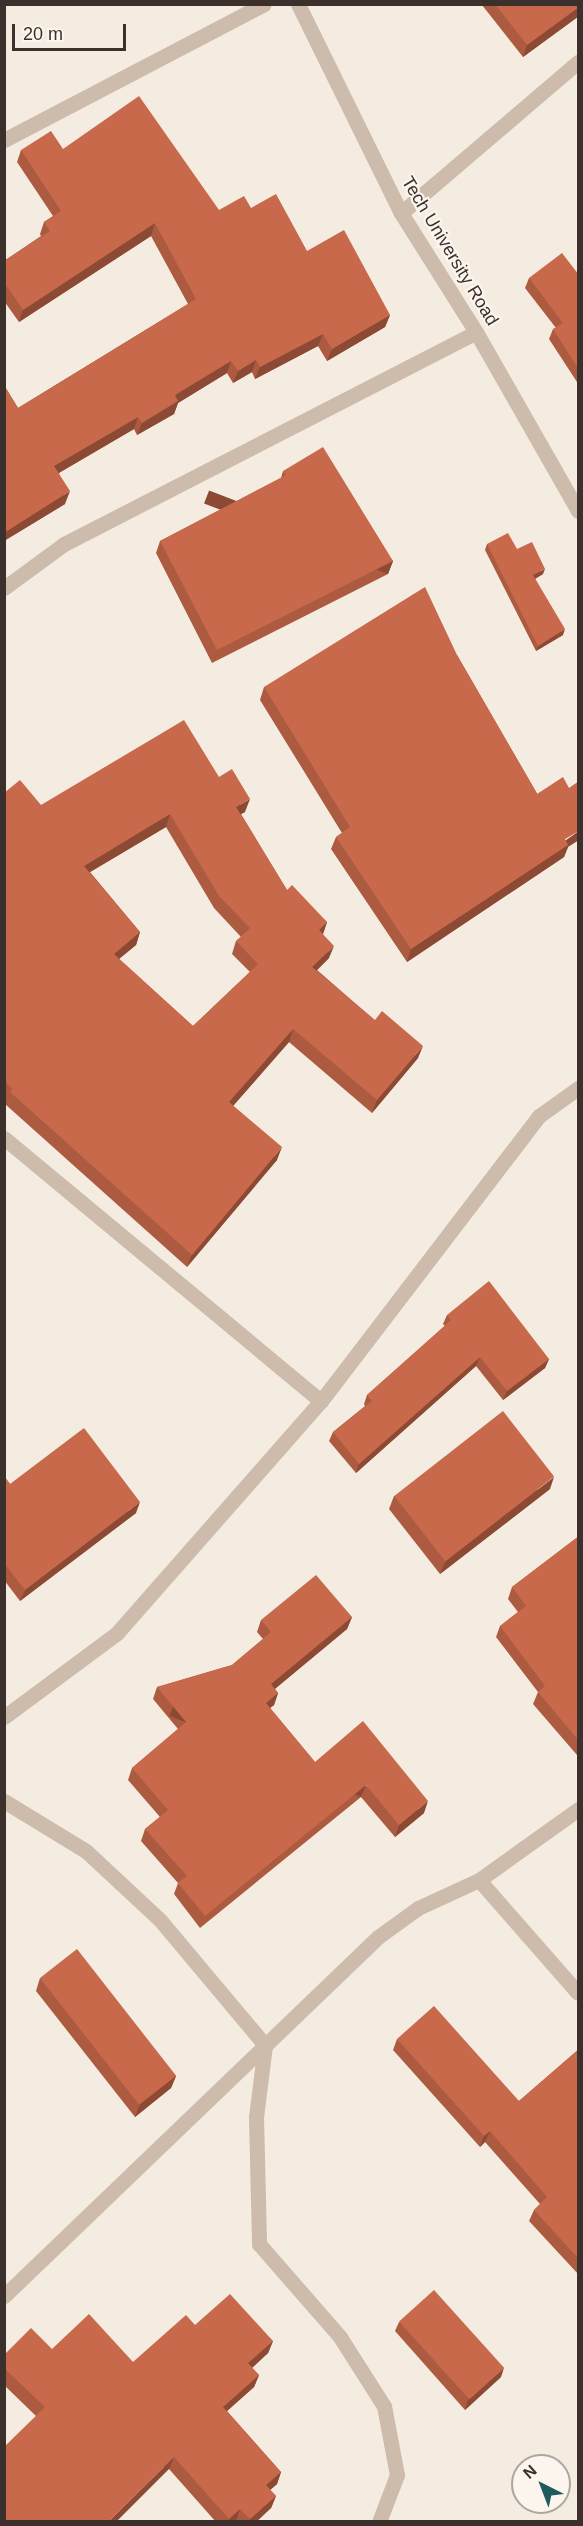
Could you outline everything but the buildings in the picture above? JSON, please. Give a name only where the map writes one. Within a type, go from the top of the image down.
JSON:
[{"type":"street","points":[[4,140],[264,4]]},
{"type":"street","name":"Tech University Road","points":[[298,4],[401,213],[476,332],[579,511]]},
{"type":"street","points":[[401,213],[579,62]]},
{"type":"street","points":[[4,588],[64,544],[476,332]]},
{"type":"street","points":[[4,1717],[117,1633],[321,1401],[539,1116],[579,1088]]},
{"type":"street","points":[[4,1138],[321,1401]]},
{"type":"street","points":[[4,1801],[94,1858],[159,1920],[265,2045],[256,2117],[259,2244],[340,2337],[384,2406],[397,2475],[379,2522]]},
{"type":"street","points":[[4,2296],[378,1937],[418,1908],[479,1880],[579,1809]]},
{"type":"street","points":[[479,1880],[579,1993]]}]
